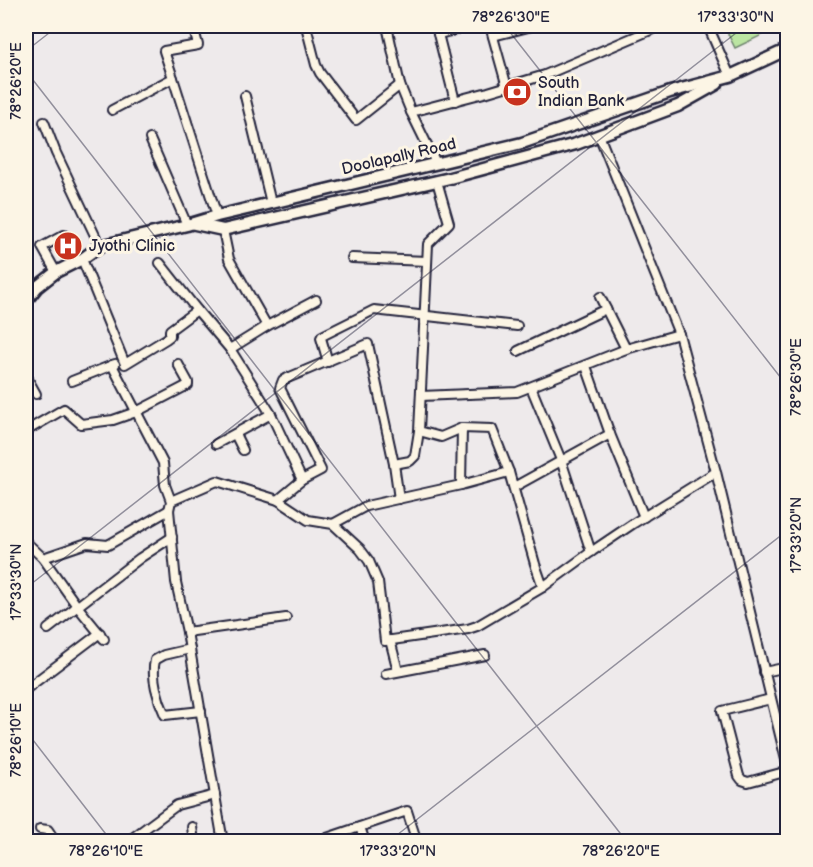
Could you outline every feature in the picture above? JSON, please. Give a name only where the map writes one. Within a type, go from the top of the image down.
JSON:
[{"type":"main road","name":"Doolapally Road","points":[[26,301],[37,287],[56,272],[82,259],[100,246],[522,143],[670,92],[730,76],[788,49]]},
{"type":"main road","points":[[189,224],[223,230],[437,181],[576,144],[678,106],[730,76]]},
{"type":"street","points":[[193,26],[198,45],[164,51],[217,216]]},
{"type":"street","points":[[306,26],[320,73],[356,120],[400,85]]},
{"type":"street","points":[[387,26],[400,85],[436,163]]},
{"type":"street","points":[[436,26],[455,101]]},
{"type":"street","points":[[438,34],[473,26]]},
{"type":"street","points":[[490,26],[507,87]]},
{"type":"street","points":[[493,36],[532,26]]},
{"type":"street","points":[[411,112],[507,87],[560,69],[660,26]]},
{"type":"street","points":[[708,26],[730,76]]},
{"type":"street","points":[[112,110],[173,78]]},
{"type":"street","points":[[245,96],[271,203]]},
{"type":"street","points":[[44,122],[56,153],[100,246]]},
{"type":"street","points":[[599,135],[679,334],[716,472],[788,769],[748,782],[739,776],[722,711],[771,699]]},
{"type":"street","points":[[150,139],[189,224]]},
{"type":"street","points":[[394,464],[413,459],[419,431],[428,244],[449,223],[437,181]]},
{"type":"street","points":[[223,230],[229,259],[267,326]]},
{"type":"street","points":[[56,272],[42,247],[64,235]]},
{"type":"street","points":[[352,258],[427,261]]},
{"type":"street","points":[[82,259],[124,361]]},
{"type":"street","points":[[160,263],[231,350],[271,414],[302,480]]},
{"type":"street","points":[[600,297],[626,349]]},
{"type":"street","points":[[231,350],[267,326],[316,300]]},
{"type":"street","points":[[518,351],[606,309]]},
{"type":"street","points":[[72,381],[124,361],[125,364],[170,336],[170,330],[197,310]]},
{"type":"street","points":[[328,362],[322,336],[374,310],[517,327]]},
{"type":"street","points":[[421,396],[509,393],[531,387],[626,349],[679,334]]},
{"type":"street","points":[[278,500],[302,480],[321,470],[280,388],[283,380],[368,344],[394,464],[399,499]]},
{"type":"street","points":[[26,431],[64,410],[81,424],[113,420],[136,412],[188,385],[178,364]]},
{"type":"street","points":[[112,365],[163,463],[165,485],[171,501],[168,510],[176,582],[187,632],[223,842]]},
{"type":"street","points":[[586,366],[610,434],[644,517]]},
{"type":"street","points":[[26,376],[36,394]]},
{"type":"street","points":[[531,387],[561,460],[591,552]]},
{"type":"street","points":[[216,444],[271,414]]},
{"type":"street","points":[[419,431],[441,437],[462,428],[492,429],[509,472],[543,587]]},
{"type":"street","points":[[461,485],[462,428]]},
{"type":"street","points":[[235,434],[243,450]]},
{"type":"street","points":[[513,487],[610,434]]},
{"type":"street","points":[[333,524],[366,506],[509,472]]},
{"type":"street","points":[[171,501],[217,482],[278,500],[308,520],[333,524],[360,549],[369,561],[378,582],[385,641],[477,626],[543,587],[591,552],[716,472]]},
{"type":"street","points":[[43,558],[87,543],[108,545],[168,510]]},
{"type":"street","points":[[48,629],[140,558],[172,537]]},
{"type":"street","points":[[26,542],[43,558],[77,606],[102,636],[26,689]]},
{"type":"street","points":[[187,632],[286,618]]},
{"type":"street","points":[[390,640],[398,671]]},
{"type":"street","points":[[190,649],[164,655],[155,660],[153,669],[165,715],[201,711]]},
{"type":"street","points":[[386,674],[485,655]]},
{"type":"street","points":[[764,672],[788,667]]},
{"type":"street","points":[[127,842],[177,805],[215,795]]},
{"type":"street","points":[[315,842],[407,811],[417,842]]},
{"type":"street","points":[[192,827],[194,842]]},
{"type":"street","points":[[360,827],[365,842]]},
{"type":"street","points":[[40,829],[48,830],[56,842]]},
{"type":"green space","points":[[724,26],[781,26],[735,48]]},
{"type":"place","name":"South Indian Bank","points":[[517,92]]},
{"type":"place","name":"Jyothi Clinic","points":[[68,246]]}]
